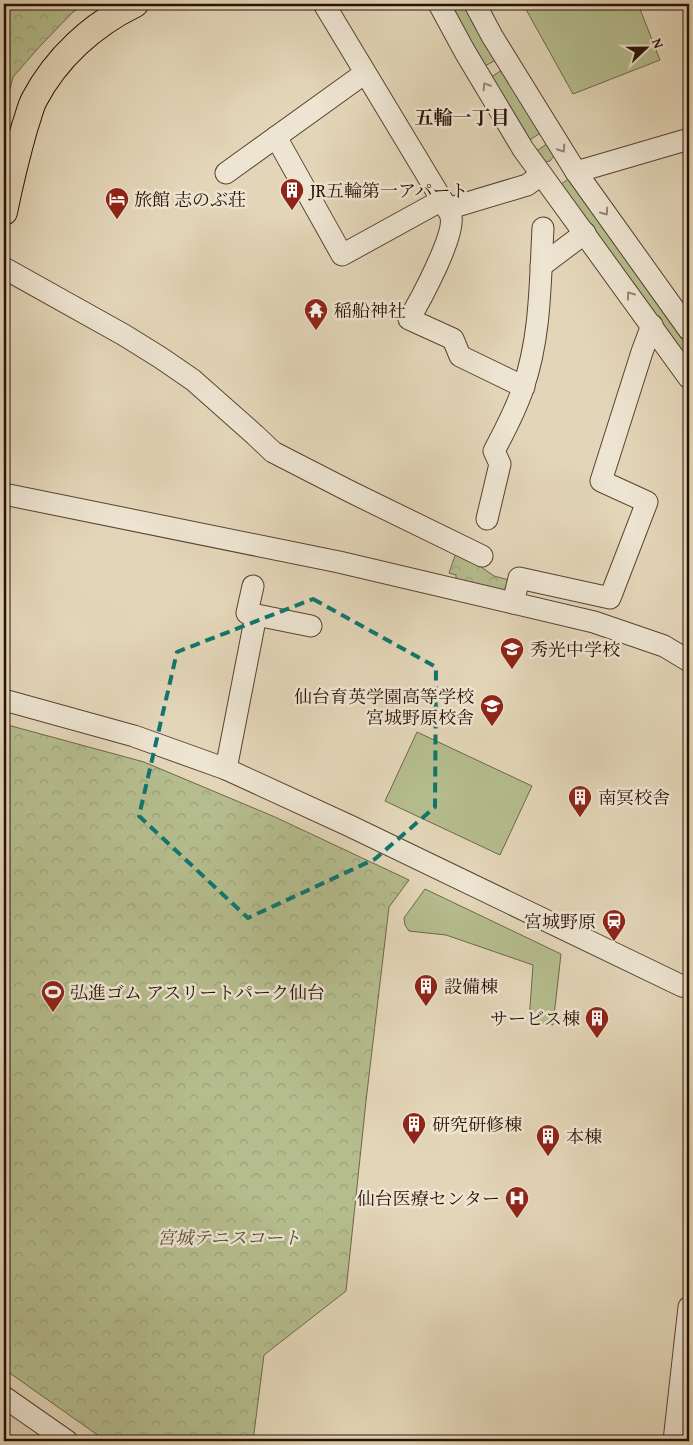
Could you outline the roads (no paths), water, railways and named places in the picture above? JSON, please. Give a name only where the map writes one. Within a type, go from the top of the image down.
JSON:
[{"type":"main road","points":[[4,212],[18,149],[33,102],[48,77],[74,45],[94,28],[118,12],[135,4]]},
{"type":"street","points":[[324,4],[451,218],[448,235],[427,288],[410,319],[453,339],[460,356],[524,387]]},
{"type":"street","points":[[439,4],[465,52],[524,149],[689,378]]},
{"type":"street","points":[[474,4],[576,172],[689,330]]},
{"type":"street","points":[[226,173],[365,73]]},
{"type":"street","points":[[276,137],[342,255],[444,205],[526,185],[542,175]]},
{"type":"street","points":[[576,172],[689,139]]},
{"type":"street","points":[[487,519],[500,464],[494,451],[511,419],[524,387],[535,342],[543,228]]},
{"type":"street","points":[[541,266],[585,233]]},
{"type":"street","points":[[4,268],[162,358],[193,380],[273,452],[482,556]]},
{"type":"street","points":[[513,603],[519,578],[610,598],[647,502],[601,481],[652,325]]},
{"type":"street","points":[[4,494],[339,562],[594,622],[664,646],[689,661]]},
{"type":"street","points":[[253,586],[247,613],[311,626]]},
{"type":"street","points":[[226,769],[256,615]]},
{"type":"street","points":[[4,700],[134,736],[226,769],[359,830],[682,986],[689,987]]},
{"type":"street","points":[[674,1441],[689,1307]]},
{"type":"street","points":[[4,1397],[67,1441]]},
{"type":"place","name":"JR五輪第一アパート","points":[[292,211]]},
{"type":"place","name":"旅館 志のぶ荘","points":[[117,220]]},
{"type":"place","name":"稲船神社","points":[[316,331]]},
{"type":"place","name":"秀光中学校","points":[[512,670]]},
{"type":"place","name":"仙台育英学園高等学校 宮城野原校舎","points":[[492,727]]},
{"type":"place","name":"南冥校舎","points":[[580,818]]},
{"type":"place","name":"宮城野原","points":[[614,942]]},
{"type":"place","name":"設備棟","points":[[426,1007]]},
{"type":"place","name":"弘進ゴム アスリートパーク仙台","points":[[53,1013]]},
{"type":"place","name":"サービス棟","points":[[597,1039]]},
{"type":"place","name":"研究研修棟","points":[[414,1145]]},
{"type":"place","name":"本棟","points":[[548,1157]]},
{"type":"place","name":"仙台医療センター","points":[[517,1219]]},
{"type":"district","name":"五輪一丁目","points":[[462,117]]},
{"type":"park label","name":"宮城テニスコート","points":[[229,1237]]}]
